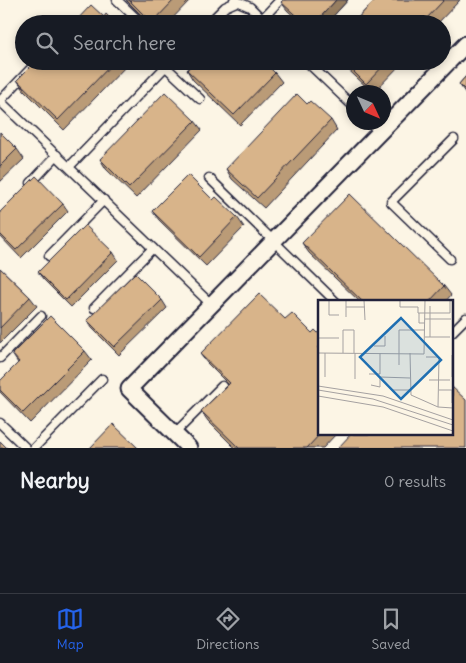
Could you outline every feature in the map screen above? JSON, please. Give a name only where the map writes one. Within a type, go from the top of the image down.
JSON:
[{"type":"street","points":[[451,58],[466,44]]},
{"type":"street","points":[[391,113],[438,70]]},
{"type":"street","points":[[189,448],[129,389],[213,306],[274,242],[373,130]]},
{"type":"lane","points":[[117,0],[133,15]]},
{"type":"lane","points":[[269,15],[280,0]]},
{"type":"lane","points":[[217,15],[235,1],[250,8],[258,15]]},
{"type":"lane","points":[[29,70],[0,101],[213,306]]},
{"type":"lane","points":[[69,166],[163,70]]},
{"type":"lane","points":[[174,70],[200,99]]},
{"type":"lane","points":[[314,70],[346,100]]},
{"type":"lane","points":[[0,114],[7,107]]},
{"type":"lane","points":[[450,259],[391,202],[454,139]]},
{"type":"lane","points":[[25,188],[57,155]]},
{"type":"lane","points":[[209,178],[334,300]]},
{"type":"lane","points":[[49,256],[104,200]]},
{"type":"lane","points":[[94,308],[153,248]]},
{"type":"lane","points":[[0,358],[41,316]]},
{"type":"lane","points":[[454,330],[466,318]]},
{"type":"lane","points":[[34,448],[102,379]]},
{"type":"lane","points":[[174,434],[222,386]]},
{"type":"lane","points":[[0,423],[26,448]]},
{"type":"building","points":[[129,0],[174,0],[160,15],[144,15]]},
{"type":"building","points":[[283,0],[336,0],[322,15],[295,15],[281,2]]},
{"type":"building","points":[[375,0],[444,0],[430,15],[361,15]]},
{"type":"building","points":[[91,5],[102,15],[82,15]]},
{"type":"building","points":[[27,70],[106,70],[58,120],[17,80]]},
{"type":"building","points":[[187,70],[272,70],[275,73],[234,115]]},
{"type":"building","points":[[352,70],[379,70],[366,84]]},
{"type":"building","points":[[466,76],[466,91],[459,84]]},
{"type":"building","points":[[165,92],[195,121],[129,188],[100,159]]},
{"type":"building","points":[[297,94],[307,104],[310,101],[331,120],[257,198],[226,169]]},
{"type":"building","points":[[0,132],[17,149],[0,166]]},
{"type":"building","points":[[188,175],[213,200],[216,197],[237,217],[199,257],[152,211]]},
{"type":"building","points":[[36,176],[63,204],[16,250],[0,234],[0,212]]},
{"type":"building","points":[[350,194],[444,286],[431,300],[361,300],[302,243]]},
{"type":"building","points":[[85,225],[113,252],[66,300],[38,272]]},
{"type":"building","points":[[0,268],[30,297],[0,328]]},
{"type":"building","points":[[135,273],[162,300],[114,347],[87,320]]},
{"type":"building","points":[[259,294],[285,319],[292,313],[312,333],[315,330],[318,333],[318,436],[307,448],[239,448],[201,411],[230,383],[200,354]]},
{"type":"building","points":[[50,316],[85,351],[23,413],[0,390],[0,381],[19,362],[12,354]]},
{"type":"building","points":[[454,389],[466,400],[466,448],[338,448],[349,436],[454,436]]},
{"type":"building","points":[[113,424],[138,448],[90,448]]},
{"type":"building","points":[[0,441],[7,448],[0,448]]}]
